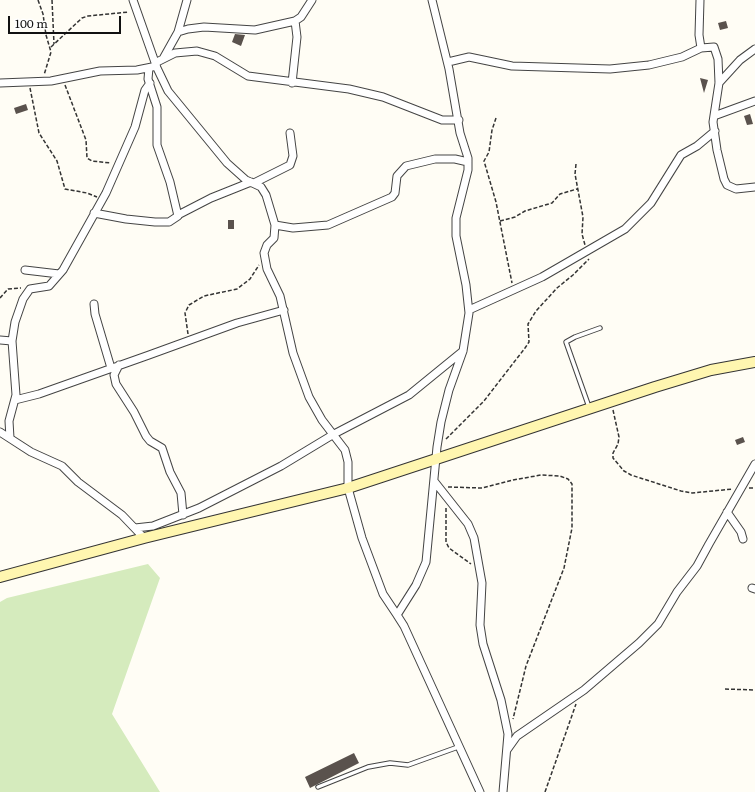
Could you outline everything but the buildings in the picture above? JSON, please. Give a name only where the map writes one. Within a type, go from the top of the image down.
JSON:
[{"type":"main road","points":[[0,577],[144,538],[348,488],[590,408],[711,370],[755,362]]},
{"type":"street","points":[[133,0],[162,81],[175,101],[227,163],[246,180],[264,191],[275,225],[274,238],[265,249],[264,257],[267,269],[280,296],[294,353],[309,397],[322,420],[344,446],[348,459],[348,488],[362,538],[380,586],[388,602],[404,626],[458,747],[480,792]]},
{"type":"street","points":[[164,58],[178,32],[187,0]]},
{"type":"street","points":[[178,32],[204,27],[255,30],[295,21],[301,16],[312,0]]},
{"type":"street","points":[[397,615],[416,585],[426,562],[437,447],[443,411],[463,351],[469,310],[466,285],[456,236],[456,218],[468,170],[468,162],[460,132],[448,62],[432,0]]},
{"type":"street","points":[[700,0],[699,35],[701,48]]},
{"type":"street","points":[[292,83],[297,37],[295,21]]},
{"type":"street","points":[[448,62],[469,57],[512,66],[610,69],[649,65],[682,57],[701,48],[712,47],[715,49],[719,83],[714,116],[717,150],[727,185],[736,189],[755,187]]},
{"type":"street","points":[[719,83],[740,60],[755,48]]},
{"type":"street","points":[[0,83],[40,82],[64,79],[100,71],[137,70],[149,68],[175,53],[197,51],[215,56],[248,76],[292,83],[349,89],[384,97],[442,120],[459,120]]},
{"type":"street","points":[[149,68],[150,83],[157,107],[158,150],[170,182],[178,215]]},
{"type":"street","points":[[10,438],[10,421],[15,400],[12,341],[15,322],[23,299],[29,290],[46,287],[66,265],[94,213],[103,201],[135,127],[145,90],[150,83]]},
{"type":"street","points":[[714,116],[755,101]]},
{"type":"street","points":[[469,310],[513,291],[588,254],[620,233],[635,221],[658,194],[681,155],[697,146],[715,131]]},
{"type":"street","points":[[94,213],[126,219],[156,222],[171,221],[178,215],[211,198],[253,183],[290,164],[293,156],[290,133]]},
{"type":"street","points":[[275,225],[293,228],[328,226],[394,195],[397,176],[406,166],[439,159],[455,159],[468,162]]},
{"type":"street","points":[[25,270],[59,274]]},
{"type":"street","points":[[94,304],[95,314],[111,368]]},
{"type":"street","points":[[15,400],[38,394],[237,323],[284,310]]},
{"type":"street","points":[[0,340],[12,341]]},
{"type":"street","points":[[135,528],[153,526],[183,515],[213,502],[281,466],[334,434],[409,395],[463,351]]},
{"type":"street","points":[[119,365],[114,375],[116,384],[134,412],[146,436],[162,448],[170,472],[180,493],[183,515]]},
{"type":"street","points":[[0,432],[31,452],[62,466],[78,482],[116,510],[144,538]]},
{"type":"street","points":[[507,750],[523,732],[580,693],[658,624],[677,592],[697,566],[755,464]]},
{"type":"street","points":[[434,481],[471,530],[482,592],[480,624],[483,644],[501,700],[508,734],[503,792]]},
{"type":"street","points":[[727,512],[741,532],[743,539]]},
{"type":"lane","points":[[590,408],[566,342],[574,336],[600,328]]},
{"type":"lane","points":[[318,787],[368,767],[390,763],[408,765],[458,747]]},
{"type":"path","points":[[38,0],[43,14],[46,35],[51,47],[50,60],[40,82]]},
{"type":"path","points":[[52,0],[54,44]]},
{"type":"path","points":[[51,47],[82,18],[88,16],[124,13],[136,10]]},
{"type":"path","points":[[64,79],[70,101],[86,140],[87,158],[92,161],[118,164]]},
{"type":"path","points":[[30,82],[39,133],[58,161],[65,189],[87,193],[103,201]]},
{"type":"path","points":[[496,118],[492,130],[489,152],[484,161],[496,202],[513,291]]},
{"type":"path","points":[[437,447],[484,401],[529,342],[528,324],[536,312],[557,288],[572,275],[588,254],[582,234],[583,217],[575,174],[576,164]]},
{"type":"path","points":[[500,221],[515,217],[525,211],[552,203],[560,194],[577,188]]},
{"type":"path","points":[[189,341],[185,313],[189,305],[204,296],[237,289],[250,279],[264,257]]},
{"type":"path","points":[[0,298],[10,288],[20,287],[29,290]]},
{"type":"path","points":[[612,401],[618,437],[618,444],[613,453],[613,458],[624,471],[630,475],[680,491],[692,493],[742,489]]},
{"type":"path","points":[[479,572],[449,548],[446,542],[447,521],[443,492],[451,486],[468,489],[482,488],[541,475],[560,476],[570,480],[572,484],[572,528],[564,568],[526,666],[508,734]]},
{"type":"path","points":[[725,689],[755,690]]},
{"type":"path","points":[[545,792],[580,693]]},
{"type":"green space","points":[[148,564],[160,578],[112,714],[160,792],[0,792],[0,602],[7,598]]}]
